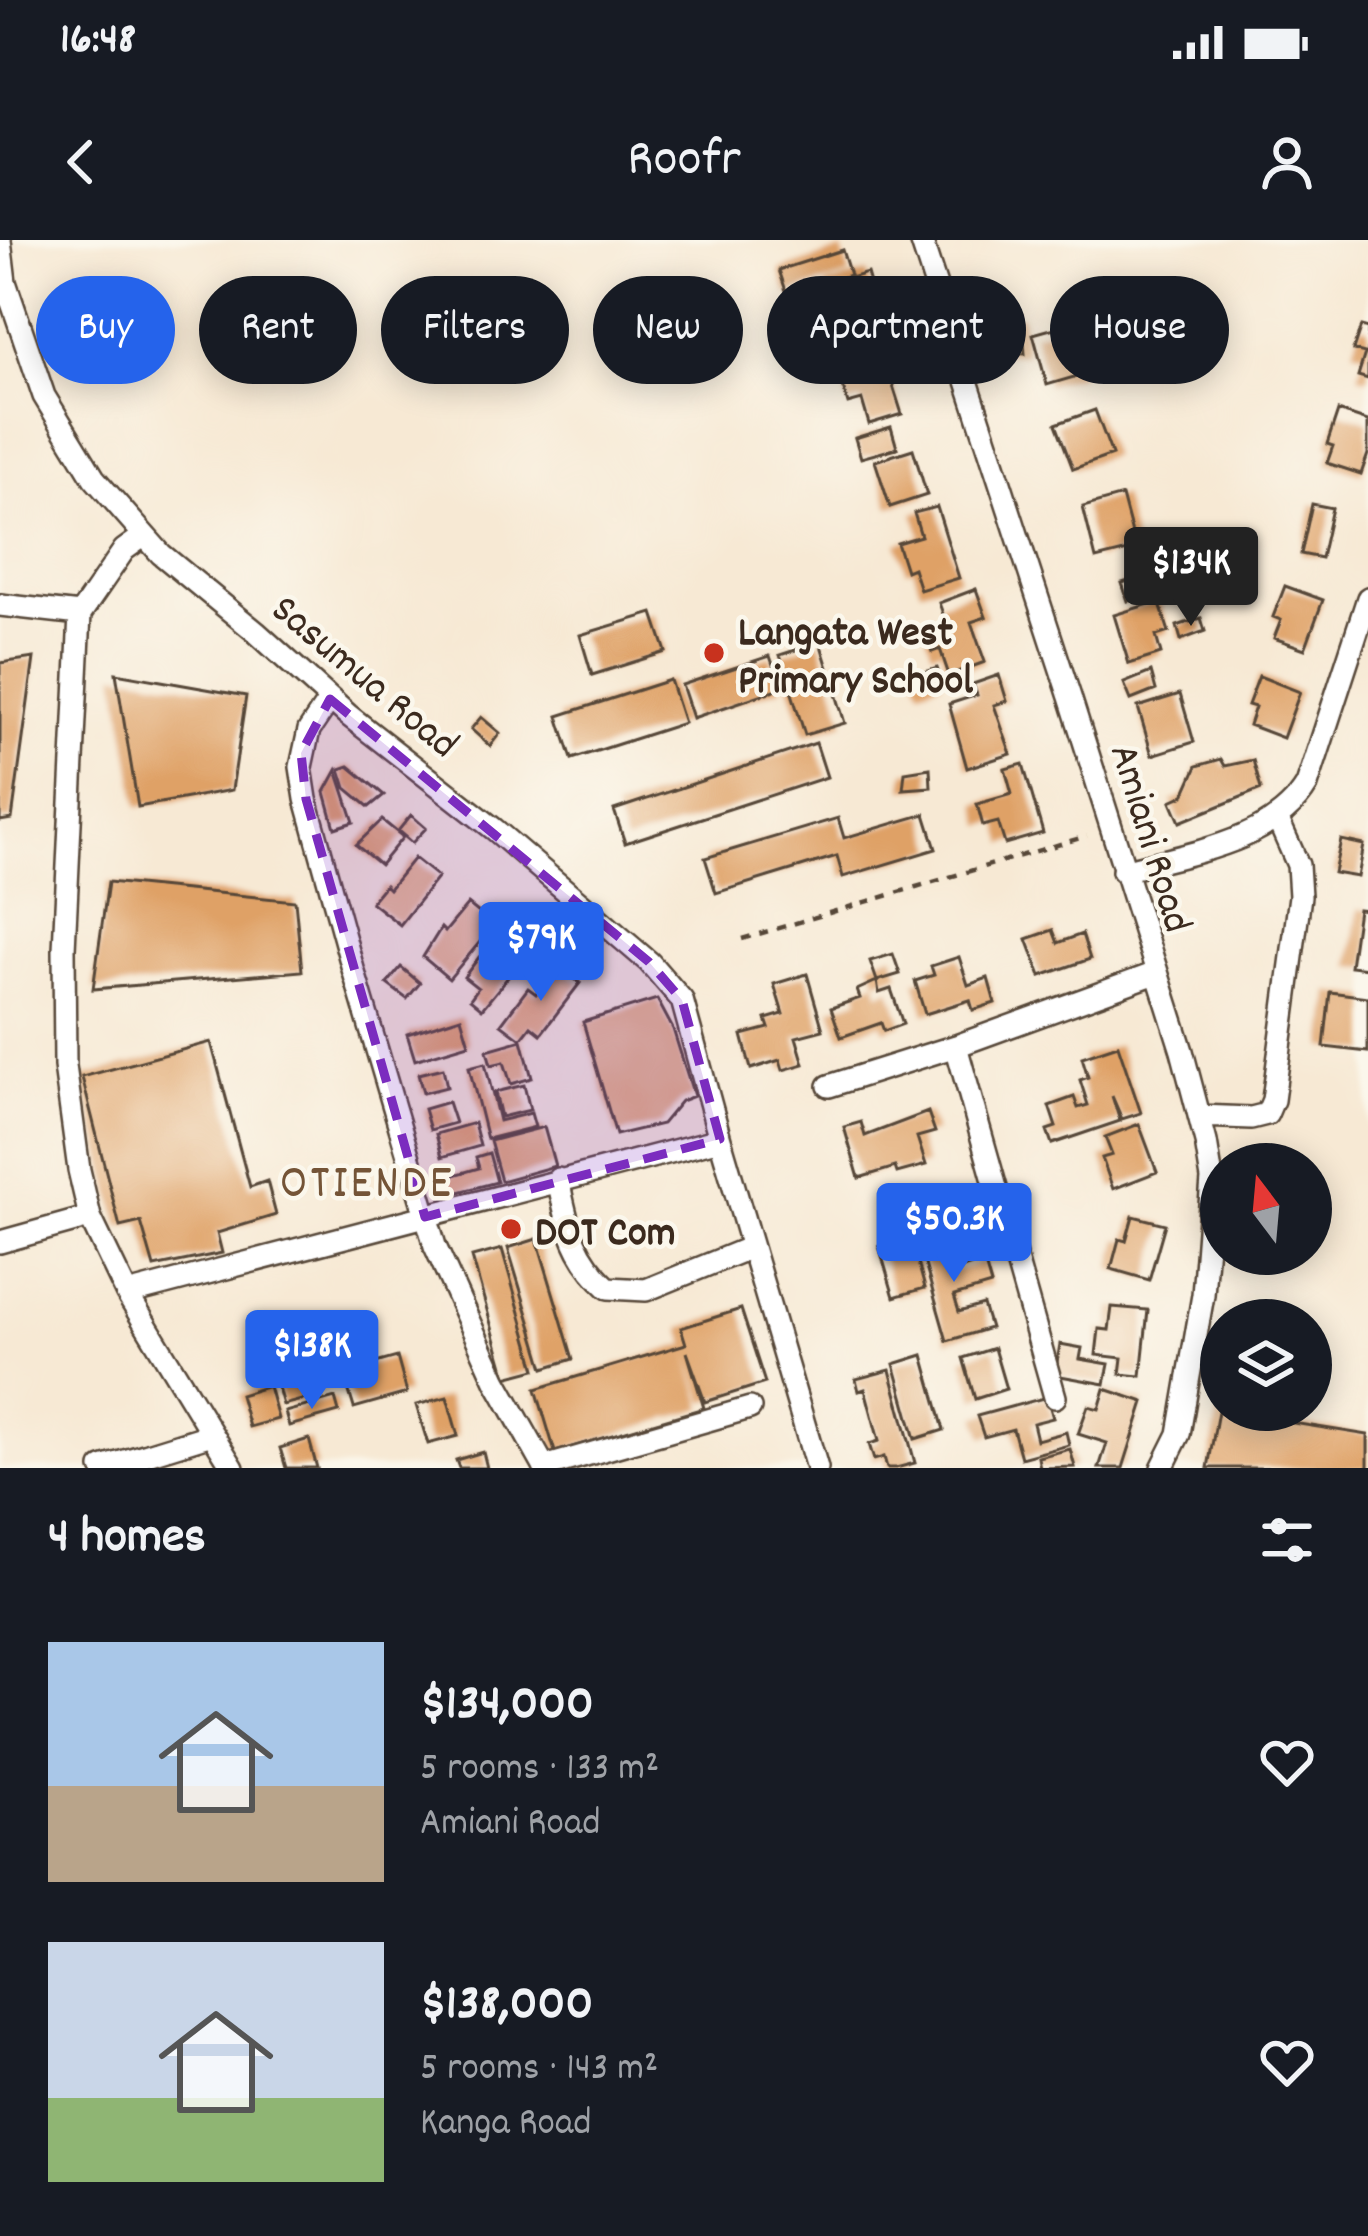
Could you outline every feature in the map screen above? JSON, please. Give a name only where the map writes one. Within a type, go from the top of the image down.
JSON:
[{"type":"street","name":"Sasumua Road","points":[[0,240],[2,282],[44,396],[94,478],[142,537],[329,699],[494,829],[649,962],[682,1000],[749,1248],[817,1468]]},
{"type":"street","name":"Amiani Road","points":[[921,240],[1156,973],[1199,1116],[1212,1179],[1210,1233],[1185,1405],[1179,1434],[1162,1468]]},
{"type":"street","points":[[142,537],[124,550],[80,614],[64,949],[65,1066],[90,1217],[128,1294],[232,1468]]},
{"type":"street","points":[[1123,871],[1220,843],[1278,820],[1297,801],[1368,598]]},
{"type":"street","points":[[0,605],[80,614]]},
{"type":"street","points":[[329,699],[301,753],[305,799],[425,1217],[470,1325],[544,1467],[750,1408]]},
{"type":"street","points":[[1199,1116],[1251,1118],[1267,1114],[1273,1100],[1300,896],[1298,865],[1278,820]]},
{"type":"street","points":[[829,1086],[956,1046],[1156,973]]},
{"type":"street","points":[[956,1046],[1054,1396]]},
{"type":"street","points":[[128,1294],[720,1138]]},
{"type":"street","points":[[558,1179],[568,1230],[585,1267],[608,1288],[646,1289],[749,1248]]},
{"type":"street","points":[[0,1242],[90,1217]]},
{"type":"street","points":[[102,1468],[209,1435]]},
{"type":"path","points":[[742,939],[1110,828]]},
{"type":"highlighted area","points":[[330,699],[649,962],[682,1000],[720,1139],[425,1217],[306,799],[301,753]]},
{"type":"building","points":[[842,250],[850,275],[781,276],[779,270]]},
{"type":"building","points":[[1361,326],[1368,328],[1368,379],[1358,376],[1365,353],[1353,350]]},
{"type":"building","points":[[1050,329],[1050,384],[1047,385],[1033,334]]},
{"type":"building","points":[[842,384],[892,384],[902,414],[869,424],[862,400],[848,404]]},
{"type":"building","points":[[1095,410],[1112,455],[1073,469],[1056,424]]},
{"type":"building","points":[[1338,411],[1368,421],[1368,454],[1361,474],[1327,463],[1333,446],[1327,444]]},
{"type":"building","points":[[891,427],[897,448],[861,458],[855,438]]},
{"type":"building","points":[[913,449],[927,495],[890,507],[875,461]]},
{"type":"building","points":[[1122,496],[1136,549],[1096,559],[1083,507]]},
{"type":"building","points":[[1312,504],[1332,508],[1321,558],[1301,554]]},
{"type":"building","points":[[937,507],[959,578],[920,590],[913,568],[906,571],[897,543],[921,536],[914,513]]},
{"type":"building","points":[[1168,569],[1173,586],[1128,601],[1122,583]]},
{"type":"building","points":[[1285,586],[1323,600],[1305,649],[1274,638],[1281,620],[1273,617]]},
{"type":"building","points":[[976,589],[986,617],[971,622],[985,662],[949,675],[940,649],[932,652],[925,632],[947,625],[939,603]]},
{"type":"building","points":[[1159,601],[1169,632],[1156,636],[1161,654],[1129,664],[1114,615]]},
{"type":"building","points":[[653,613],[666,652],[592,675],[580,635]]},
{"type":"building","points":[[1201,618],[1205,631],[1181,640],[1177,626]]},
{"type":"building","points":[[820,642],[845,723],[805,735],[780,655]]},
{"type":"building","points":[[770,656],[781,688],[693,718],[682,685]]},
{"type":"building","points":[[34,658],[12,819],[0,821],[0,663]]},
{"type":"building","points":[[937,668],[942,682],[920,689],[915,675]]},
{"type":"building","points":[[1151,672],[1156,690],[1131,700],[1124,683]]},
{"type":"building","points":[[116,673],[246,696],[232,790],[138,807]]},
{"type":"building","points":[[999,675],[1007,701],[994,705],[1011,754],[967,768],[949,704],[977,695],[973,684]]},
{"type":"building","points":[[1259,676],[1300,692],[1283,738],[1249,725],[1255,707],[1248,705]]},
{"type":"building","points":[[670,680],[684,723],[572,759],[558,716]]},
{"type":"building","points":[[1180,694],[1194,742],[1152,755],[1138,707]]},
{"type":"building","points":[[481,717],[500,733],[490,746],[471,729]]},
{"type":"building","points":[[816,743],[827,777],[625,843],[614,810]]},
{"type":"building","points":[[1221,759],[1225,766],[1253,760],[1261,789],[1180,822],[1171,801],[1184,795],[1197,766]]},
{"type":"building","points":[[1023,764],[1043,833],[1005,844],[998,822],[983,826],[977,804],[1012,794],[1005,769]]},
{"type":"building","points":[[349,766],[384,795],[369,807],[346,788],[340,769]]},
{"type":"building","points":[[930,768],[931,787],[903,789],[905,772]]},
{"type":"building","points":[[337,770],[354,822],[335,828],[325,792]]},
{"type":"building","points":[[925,814],[936,849],[843,877],[837,856],[716,893],[705,858],[838,818],[844,838]]},
{"type":"building","points":[[411,815],[426,828],[412,843],[398,831]]},
{"type":"building","points":[[382,820],[403,837],[380,865],[356,845]]},
{"type":"building","points":[[1341,840],[1364,845],[1358,877],[1334,873]]},
{"type":"building","points":[[414,858],[438,877],[400,925],[371,902],[385,885],[389,889]]},
{"type":"building","points":[[108,882],[295,901],[302,971],[93,989]]},
{"type":"building","points":[[468,904],[494,925],[449,979],[423,957],[441,928],[445,932]]},
{"type":"building","points":[[1358,909],[1368,910],[1368,968],[1350,966]]},
{"type":"building","points":[[1053,930],[1058,943],[1082,934],[1090,959],[1041,976],[1027,939]]},
{"type":"building","points":[[504,938],[526,955],[482,1009],[470,999],[478,988],[464,977],[479,957],[486,962]]},
{"type":"building","points":[[893,954],[900,974],[877,981],[870,961]]},
{"type":"building","points":[[959,957],[968,985],[988,978],[995,1003],[973,1010],[970,1000],[925,1014],[915,981],[934,975],[931,966]]},
{"type":"building","points":[[558,966],[580,983],[541,1034],[531,1026],[521,1039],[501,1024],[528,988],[536,994]]},
{"type":"building","points":[[401,967],[420,983],[407,999],[387,984]]},
{"type":"building","points":[[807,974],[823,1030],[796,1037],[804,1064],[783,1070],[780,1060],[751,1069],[742,1035],[769,1028],[766,1019],[783,1014],[774,984]]},
{"type":"building","points":[[877,981],[879,993],[891,989],[903,1024],[884,1031],[881,1023],[841,1037],[831,1008],[860,998],[857,990]]},
{"type":"building","points":[[1330,992],[1368,997],[1368,1052],[1324,1047]]},
{"type":"building","points":[[657,999],[673,1029],[694,1096],[681,1101],[662,1124],[616,1135],[583,1022]]},
{"type":"building","points":[[461,1017],[469,1044],[415,1060],[407,1034]]},
{"type":"building","points":[[522,1040],[532,1078],[511,1084],[504,1062],[491,1065],[487,1050]]},
{"type":"building","points":[[211,1042],[250,1187],[267,1181],[276,1215],[217,1233],[222,1253],[154,1267],[141,1222],[120,1227],[82,1077]]},
{"type":"building","points":[[1118,1045],[1141,1113],[1122,1119],[1112,1096],[1120,1121],[1052,1144],[1047,1130],[1056,1127],[1049,1106],[1074,1097],[1078,1108],[1088,1105],[1080,1080],[1088,1077],[1082,1057]]},
{"type":"building","points":[[485,1063],[499,1121],[531,1113],[535,1127],[487,1139],[469,1067]]},
{"type":"building","points":[[443,1068],[447,1087],[423,1093],[418,1074]]},
{"type":"building","points":[[524,1085],[530,1110],[501,1117],[495,1092]]},
{"type":"building","points":[[448,1102],[455,1123],[430,1130],[424,1109]]},
{"type":"building","points":[[928,1112],[935,1132],[917,1137],[926,1165],[897,1173],[895,1167],[859,1178],[844,1127],[861,1122],[865,1136]]},
{"type":"building","points":[[474,1123],[480,1146],[442,1157],[436,1134]]},
{"type":"building","points":[[1139,1124],[1157,1172],[1113,1189],[1102,1158],[1112,1155],[1105,1137]]},
{"type":"building","points":[[544,1127],[555,1166],[501,1181],[490,1141]]},
{"type":"building","points":[[489,1153],[497,1182],[455,1193],[444,1178],[479,1168],[476,1157]]},
{"type":"building","points":[[1133,1216],[1165,1224],[1149,1280],[1111,1269],[1119,1239],[1126,1241]]},
{"type":"building","points":[[959,1228],[965,1248],[944,1254],[950,1272],[984,1261],[991,1285],[954,1296],[959,1312],[983,1305],[990,1328],[947,1341],[918,1240]]},
{"type":"building","points":[[911,1237],[925,1288],[894,1297],[879,1246]]},
{"type":"building","points":[[537,1239],[573,1359],[544,1368],[508,1248]]},
{"type":"building","points":[[502,1249],[536,1369],[506,1377],[472,1257]]},
{"type":"building","points":[[1112,1307],[1148,1310],[1141,1376],[1120,1374],[1122,1358],[1096,1355],[1099,1329],[1109,1330]]},
{"type":"building","points":[[741,1309],[765,1383],[705,1402],[687,1352],[704,1408],[555,1452],[536,1389],[686,1344],[681,1328]]},
{"type":"building","points":[[1060,1344],[1082,1348],[1080,1359],[1109,1364],[1105,1384],[1055,1375]]},
{"type":"building","points":[[994,1348],[1006,1389],[975,1399],[963,1358]]},
{"type":"building","points":[[923,1355],[944,1430],[915,1439],[894,1364]]},
{"type":"building","points":[[397,1357],[407,1393],[354,1408],[343,1372]]},
{"type":"building","points":[[305,1369],[313,1397],[283,1405],[275,1377]]},
{"type":"building","points":[[890,1370],[915,1463],[896,1468],[887,1468],[884,1457],[874,1460],[869,1444],[879,1441],[865,1389],[859,1391],[856,1379]]},
{"type":"building","points":[[269,1386],[278,1419],[249,1427],[240,1395]]},
{"type":"building","points":[[1105,1389],[1144,1402],[1123,1468],[1099,1468],[1107,1443],[1078,1434],[1088,1406],[1099,1409]]},
{"type":"building","points":[[447,1397],[458,1436],[428,1444],[416,1405]]},
{"type":"building","points":[[1047,1397],[1053,1418],[1033,1423],[1037,1440],[1066,1432],[1069,1445],[1021,1458],[1013,1429],[984,1437],[977,1416]]},
{"type":"building","points":[[335,1398],[339,1412],[289,1426],[285,1412]]},
{"type":"building","points":[[1332,1429],[1368,1435],[1368,1468],[1208,1468],[1214,1431]]},
{"type":"building","points":[[309,1439],[317,1468],[286,1468],[280,1448]]},
{"type":"building","points":[[1070,1449],[1075,1467],[1040,1468],[1038,1457]]},
{"type":"building","points":[[483,1452],[487,1468],[459,1468],[456,1460]]},
{"type":"place","name":"Langata West Primary School","points":[[714,653]]},
{"type":"place","name":"DOT Com","points":[[511,1229]]},
{"type":"district","name":"OTIENDE","points":[[367,1179]]}]
